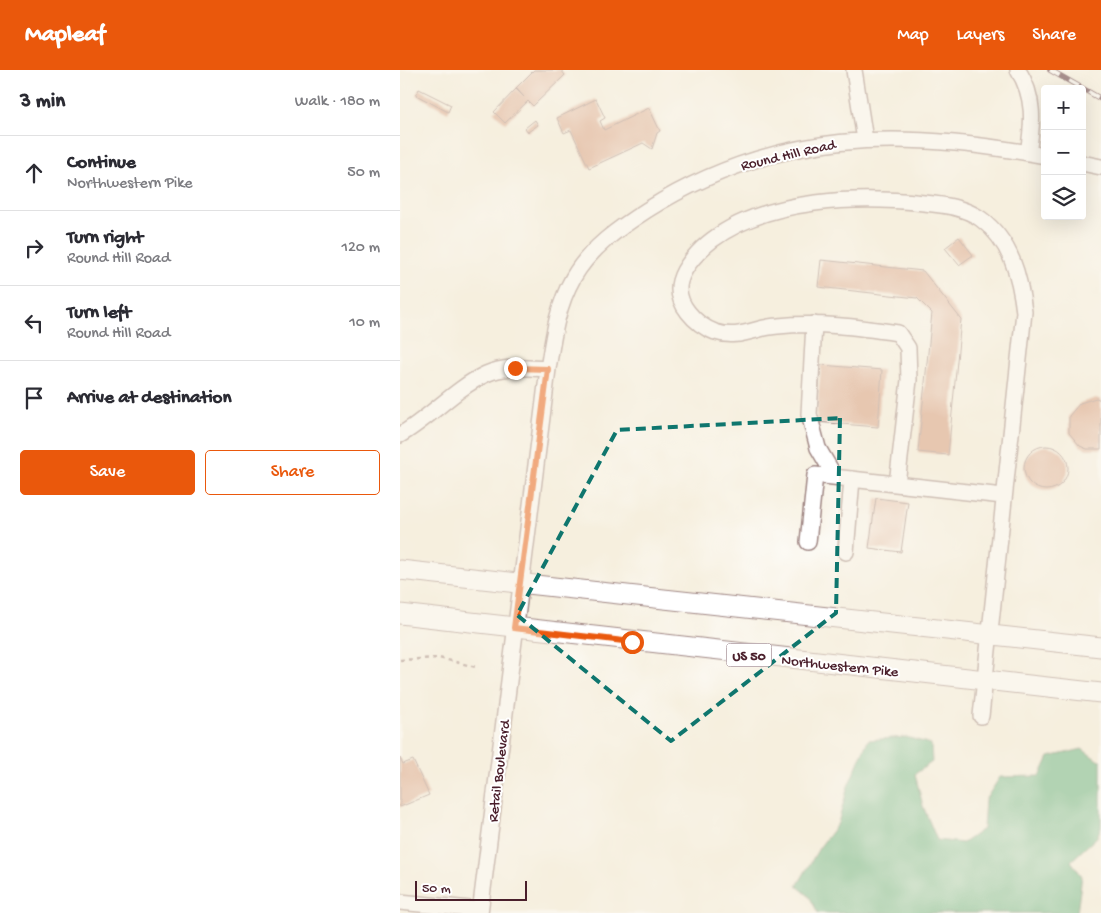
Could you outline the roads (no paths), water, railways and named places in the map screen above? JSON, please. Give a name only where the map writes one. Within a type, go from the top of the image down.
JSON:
[{"type":"main road","points":[[400,570],[1101,647]]},
{"type":"main road","name":"Northwestern Pike","points":[[400,614],[1101,694]]},
{"type":"street","points":[[854,70],[864,140]]},
{"type":"street","points":[[1018,70],[1026,82],[1032,101],[1032,126],[1028,153]]},
{"type":"street","name":"Round Hill Road","points":[[514,628],[556,320],[573,278],[594,250],[623,225],[690,185],[766,156],[805,147],[864,140],[937,140],[990,146],[1041,155]]},
{"type":"street","points":[[1086,164],[1101,167]]},
{"type":"street","points":[[897,484],[909,380],[908,348],[898,333],[852,326],[814,324],[775,326],[746,335],[717,333],[692,318],[680,296],[681,277],[698,254],[712,240],[730,229],[782,210],[823,202],[857,199],[892,199],[953,206],[980,218],[996,231],[1005,245],[1015,268],[1024,312],[988,635],[981,716]]},
{"type":"street","points":[[814,324],[809,414],[818,448],[835,477]]},
{"type":"street","points":[[400,435],[413,428],[444,401],[487,373],[515,368],[548,369]]},
{"type":"street","points":[[808,542],[815,474],[1003,496]]},
{"type":"street","points":[[846,552],[852,479]]},
{"type":"street","name":"Retail Boulevard","points":[[480,911],[514,628]]},
{"type":"street","points":[[400,902],[480,911]]},
{"type":"railway","points":[[1050,70],[1101,99]]}]
